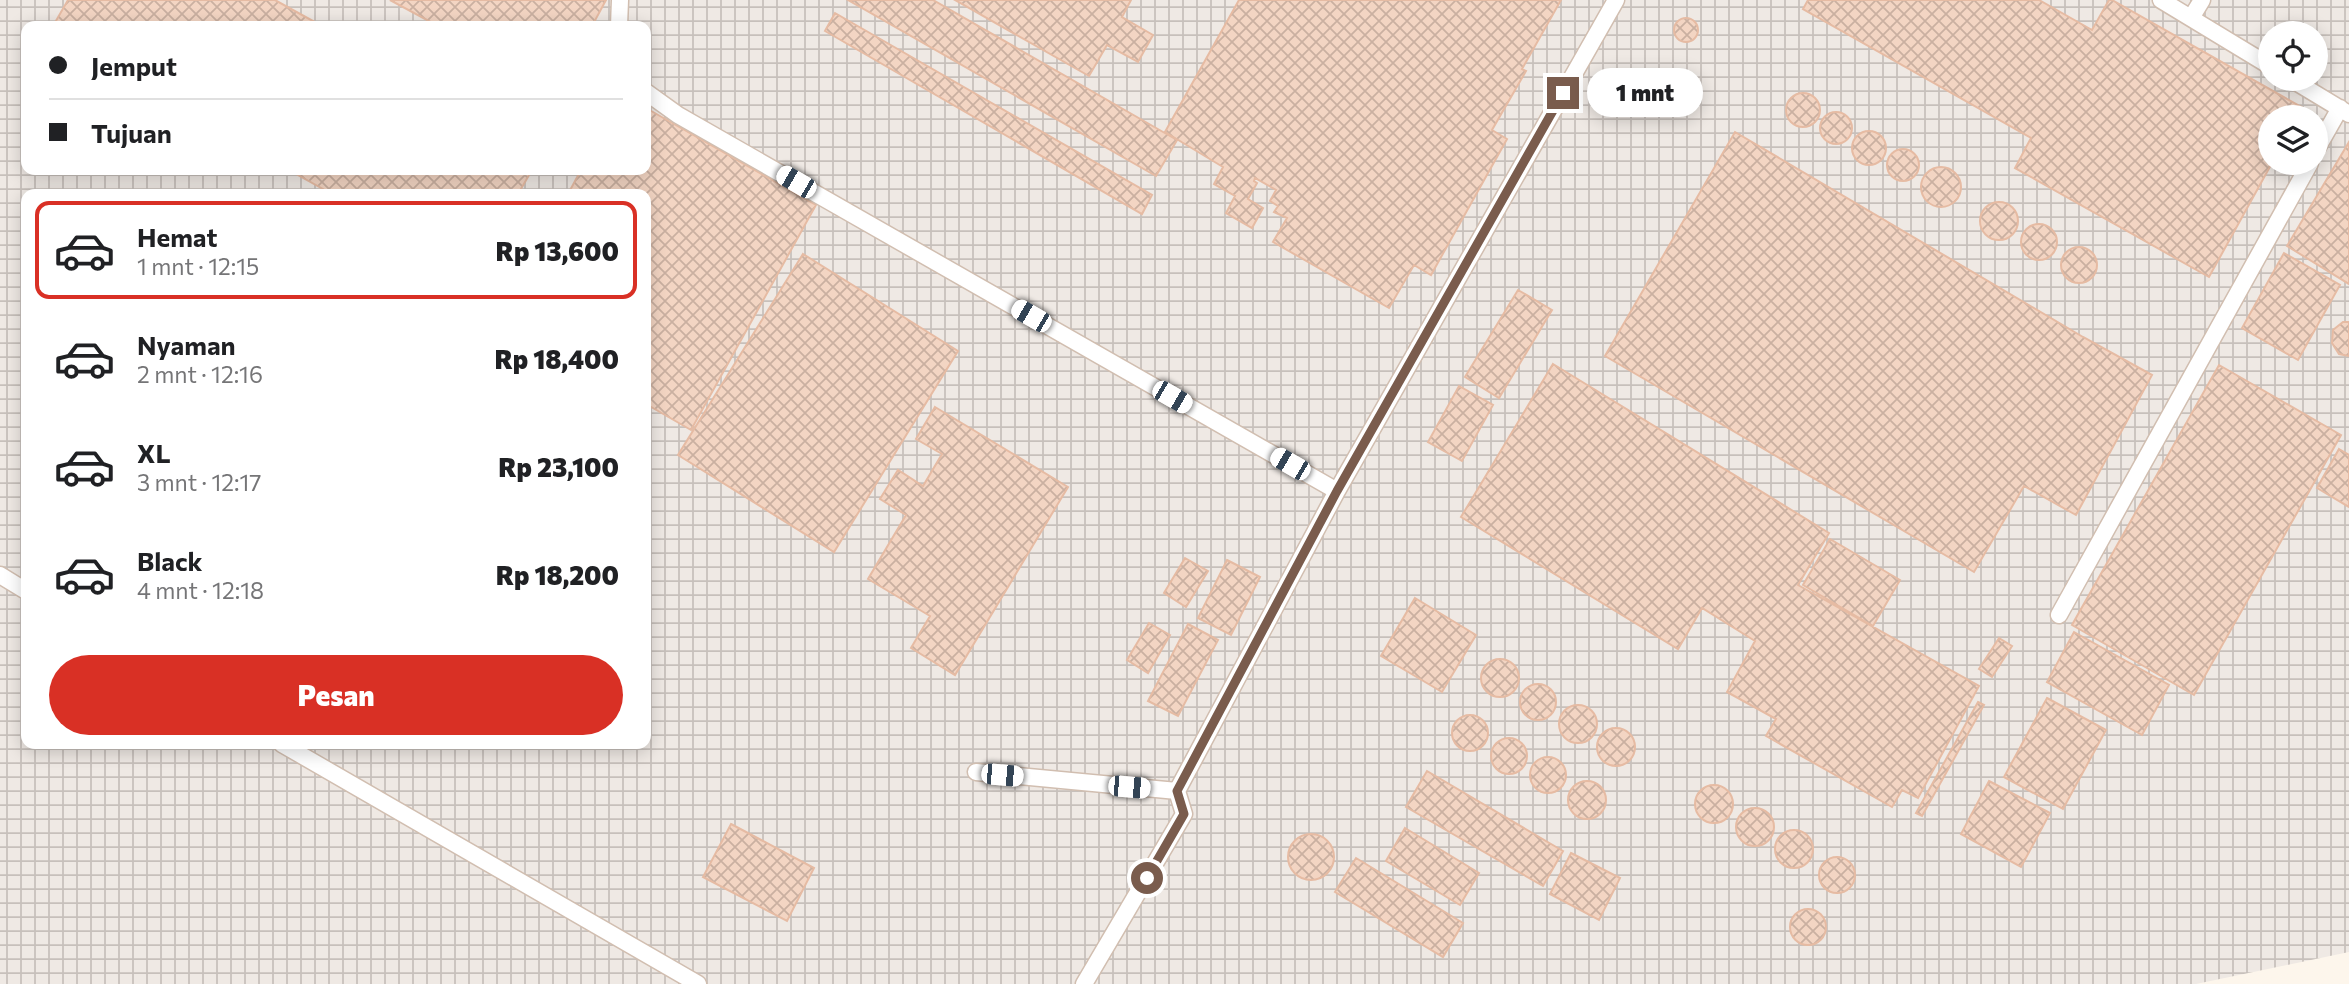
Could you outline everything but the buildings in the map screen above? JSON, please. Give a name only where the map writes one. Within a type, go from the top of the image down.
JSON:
[{"type":"lane","points":[[620,0],[620,21]]},
{"type":"lane","points":[[1084,984],[1184,814],[1177,791],[1337,491],[1616,0]]},
{"type":"lane","points":[[2161,0],[2258,59]]},
{"type":"lane","points":[[2191,18],[2202,0]]},
{"type":"lane","points":[[2311,91],[2344,111],[2328,134]]},
{"type":"lane","points":[[651,96],[678,115],[1337,491]]},
{"type":"lane","points":[[2059,615],[2302,175]]},
{"type":"lane","points":[[0,575],[21,588]]},
{"type":"lane","points":[[291,749],[698,984]]},
{"type":"lane","points":[[976,772],[1177,791]]},
{"type":"shaded area","points":[[0,0],[2349,0],[2349,952],[2196,984],[0,984]]},
{"type":"route","points":[[1147,878],[1184,814],[1177,791],[1337,491],[1563,93]]}]
